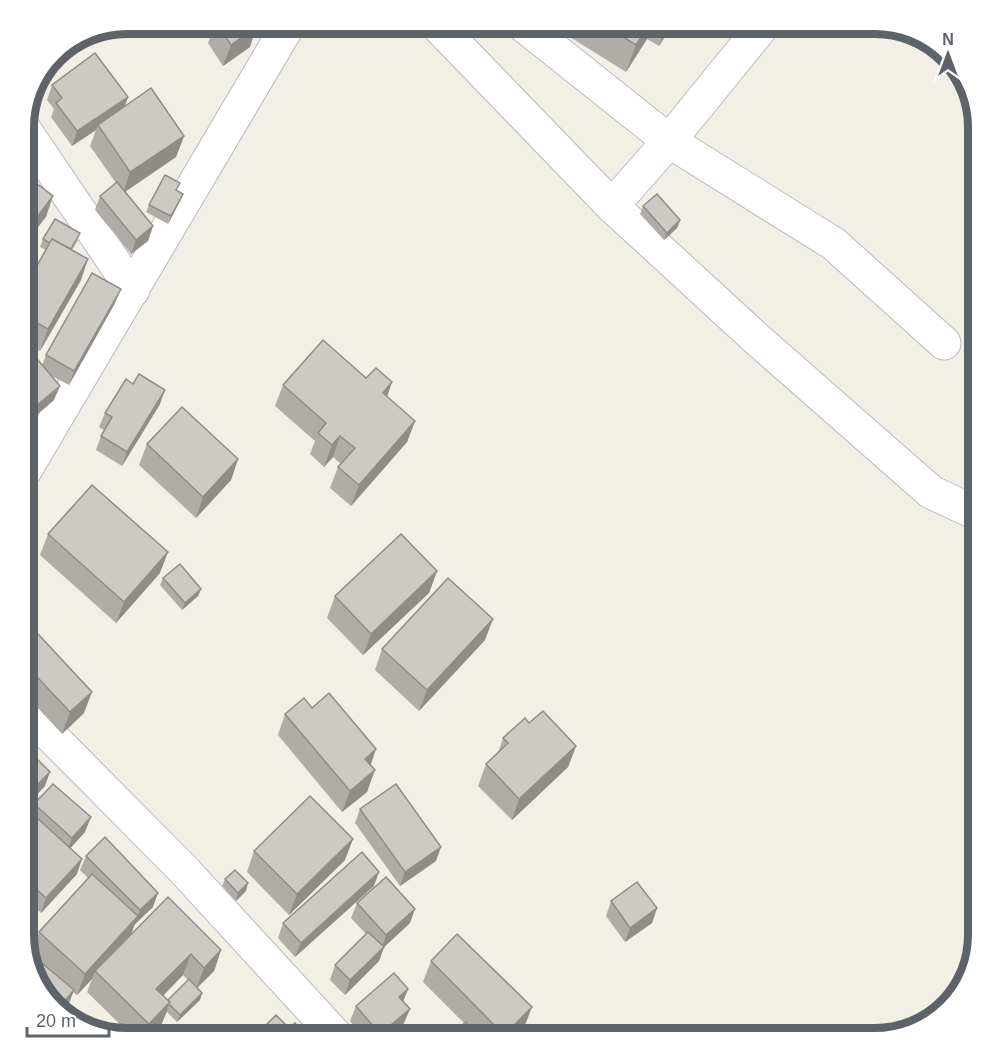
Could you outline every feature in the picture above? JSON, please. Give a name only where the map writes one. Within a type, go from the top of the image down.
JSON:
[{"type":"street","points":[[35,454],[284,34]]},
{"type":"street","points":[[446,34],[612,206],[759,342],[931,492],[968,509]]},
{"type":"street","points":[[535,35],[669,141],[834,244],[944,343]]},
{"type":"street","points":[[612,206],[669,141],[755,35]]},
{"type":"street","points":[[35,145],[133,290]]},
{"type":"street","points":[[34,720],[182,868],[329,1028]]},
{"type":"building","points":[[224,34],[246,34],[231,45]]},
{"type":"building","points":[[619,35],[642,35],[636,45]]},
{"type":"building","points":[[95,53],[128,97],[77,131],[56,103],[62,98],[52,85]]},
{"type":"building","points":[[151,88],[184,136],[130,172],[98,125]]},
{"type":"building","points":[[165,175],[180,183],[176,190],[183,194],[171,216],[149,205]]},
{"type":"building","points":[[35,182],[53,196],[35,220]]},
{"type":"building","points":[[117,182],[153,226],[136,240],[100,196]]},
{"type":"building","points":[[657,194],[680,220],[667,233],[643,206]]},
{"type":"building","points":[[55,219],[80,233],[71,249],[52,239],[50,243],[43,239]]},
{"type":"building","points":[[52,239],[88,259],[48,329],[35,322],[35,269]]},
{"type":"building","points":[[92,273],[121,289],[74,371],[46,355]]},
{"type":"building","points":[[323,340],[366,378],[376,368],[392,382],[383,393],[415,421],[359,485],[338,467],[355,448],[340,436],[332,445],[318,433],[326,423],[283,385]]},
{"type":"building","points":[[35,356],[60,386],[36,406],[35,404]]},
{"type":"building","points":[[139,374],[165,390],[127,452],[101,436],[112,417],[105,413],[126,379],[133,384]]},
{"type":"building","points":[[182,407],[238,459],[203,497],[147,444]]},
{"type":"building","points":[[92,485],[168,552],[124,602],[48,534]]},
{"type":"building","points":[[401,534],[437,571],[371,634],[335,596]]},
{"type":"building","points":[[180,564],[201,589],[185,603],[163,578]]},
{"type":"building","points":[[448,578],[493,619],[427,690],[382,649]]},
{"type":"building","points":[[34,630],[92,692],[70,712],[34,674]]},
{"type":"building","points":[[329,693],[376,749],[365,759],[375,770],[350,791],[285,714],[304,698],[312,708]]},
{"type":"building","points":[[543,711],[576,746],[519,799],[486,764],[508,743],[503,738],[525,718],[529,723]]},
{"type":"building","points":[[34,756],[50,772],[34,788]]},
{"type":"building","points":[[53,784],[91,817],[72,838],[34,804]]},
{"type":"building","points":[[396,784],[441,847],[405,872],[360,809]]},
{"type":"building","points":[[310,796],[353,839],[297,894],[254,851]]},
{"type":"building","points":[[34,817],[82,859],[46,898],[34,887]]},
{"type":"building","points":[[105,837],[158,893],[140,910],[86,856]]},
{"type":"building","points":[[362,852],[379,872],[301,943],[283,923]]},
{"type":"building","points":[[235,870],[248,883],[238,893],[225,879]]},
{"type":"building","points":[[92,874],[138,916],[85,974],[39,932]]},
{"type":"building","points":[[386,877],[415,909],[386,935],[357,903]]},
{"type":"building","points":[[637,882],[657,908],[630,928],[611,901]]},
{"type":"building","points":[[168,897],[221,950],[204,968],[191,954],[156,989],[170,1002],[149,1024],[95,971]]},
{"type":"building","points":[[368,932],[384,947],[350,980],[335,965]]},
{"type":"building","points":[[457,934],[532,1007],[511,1028],[497,1028],[431,961]]},
{"type":"building","points":[[43,964],[74,990],[64,1002],[47,982],[40,968]]},
{"type":"building","points":[[394,973],[408,989],[399,997],[410,1009],[387,1028],[375,1028],[356,1006]]},
{"type":"building","points":[[189,979],[202,993],[180,1015],[168,1000]]},
{"type":"building","points":[[276,1015],[289,1028],[263,1028]]},
{"type":"building","points":[[466,1022],[471,1028],[459,1028]]},
{"type":"building","points":[[295,1023],[300,1028],[289,1028]]}]
